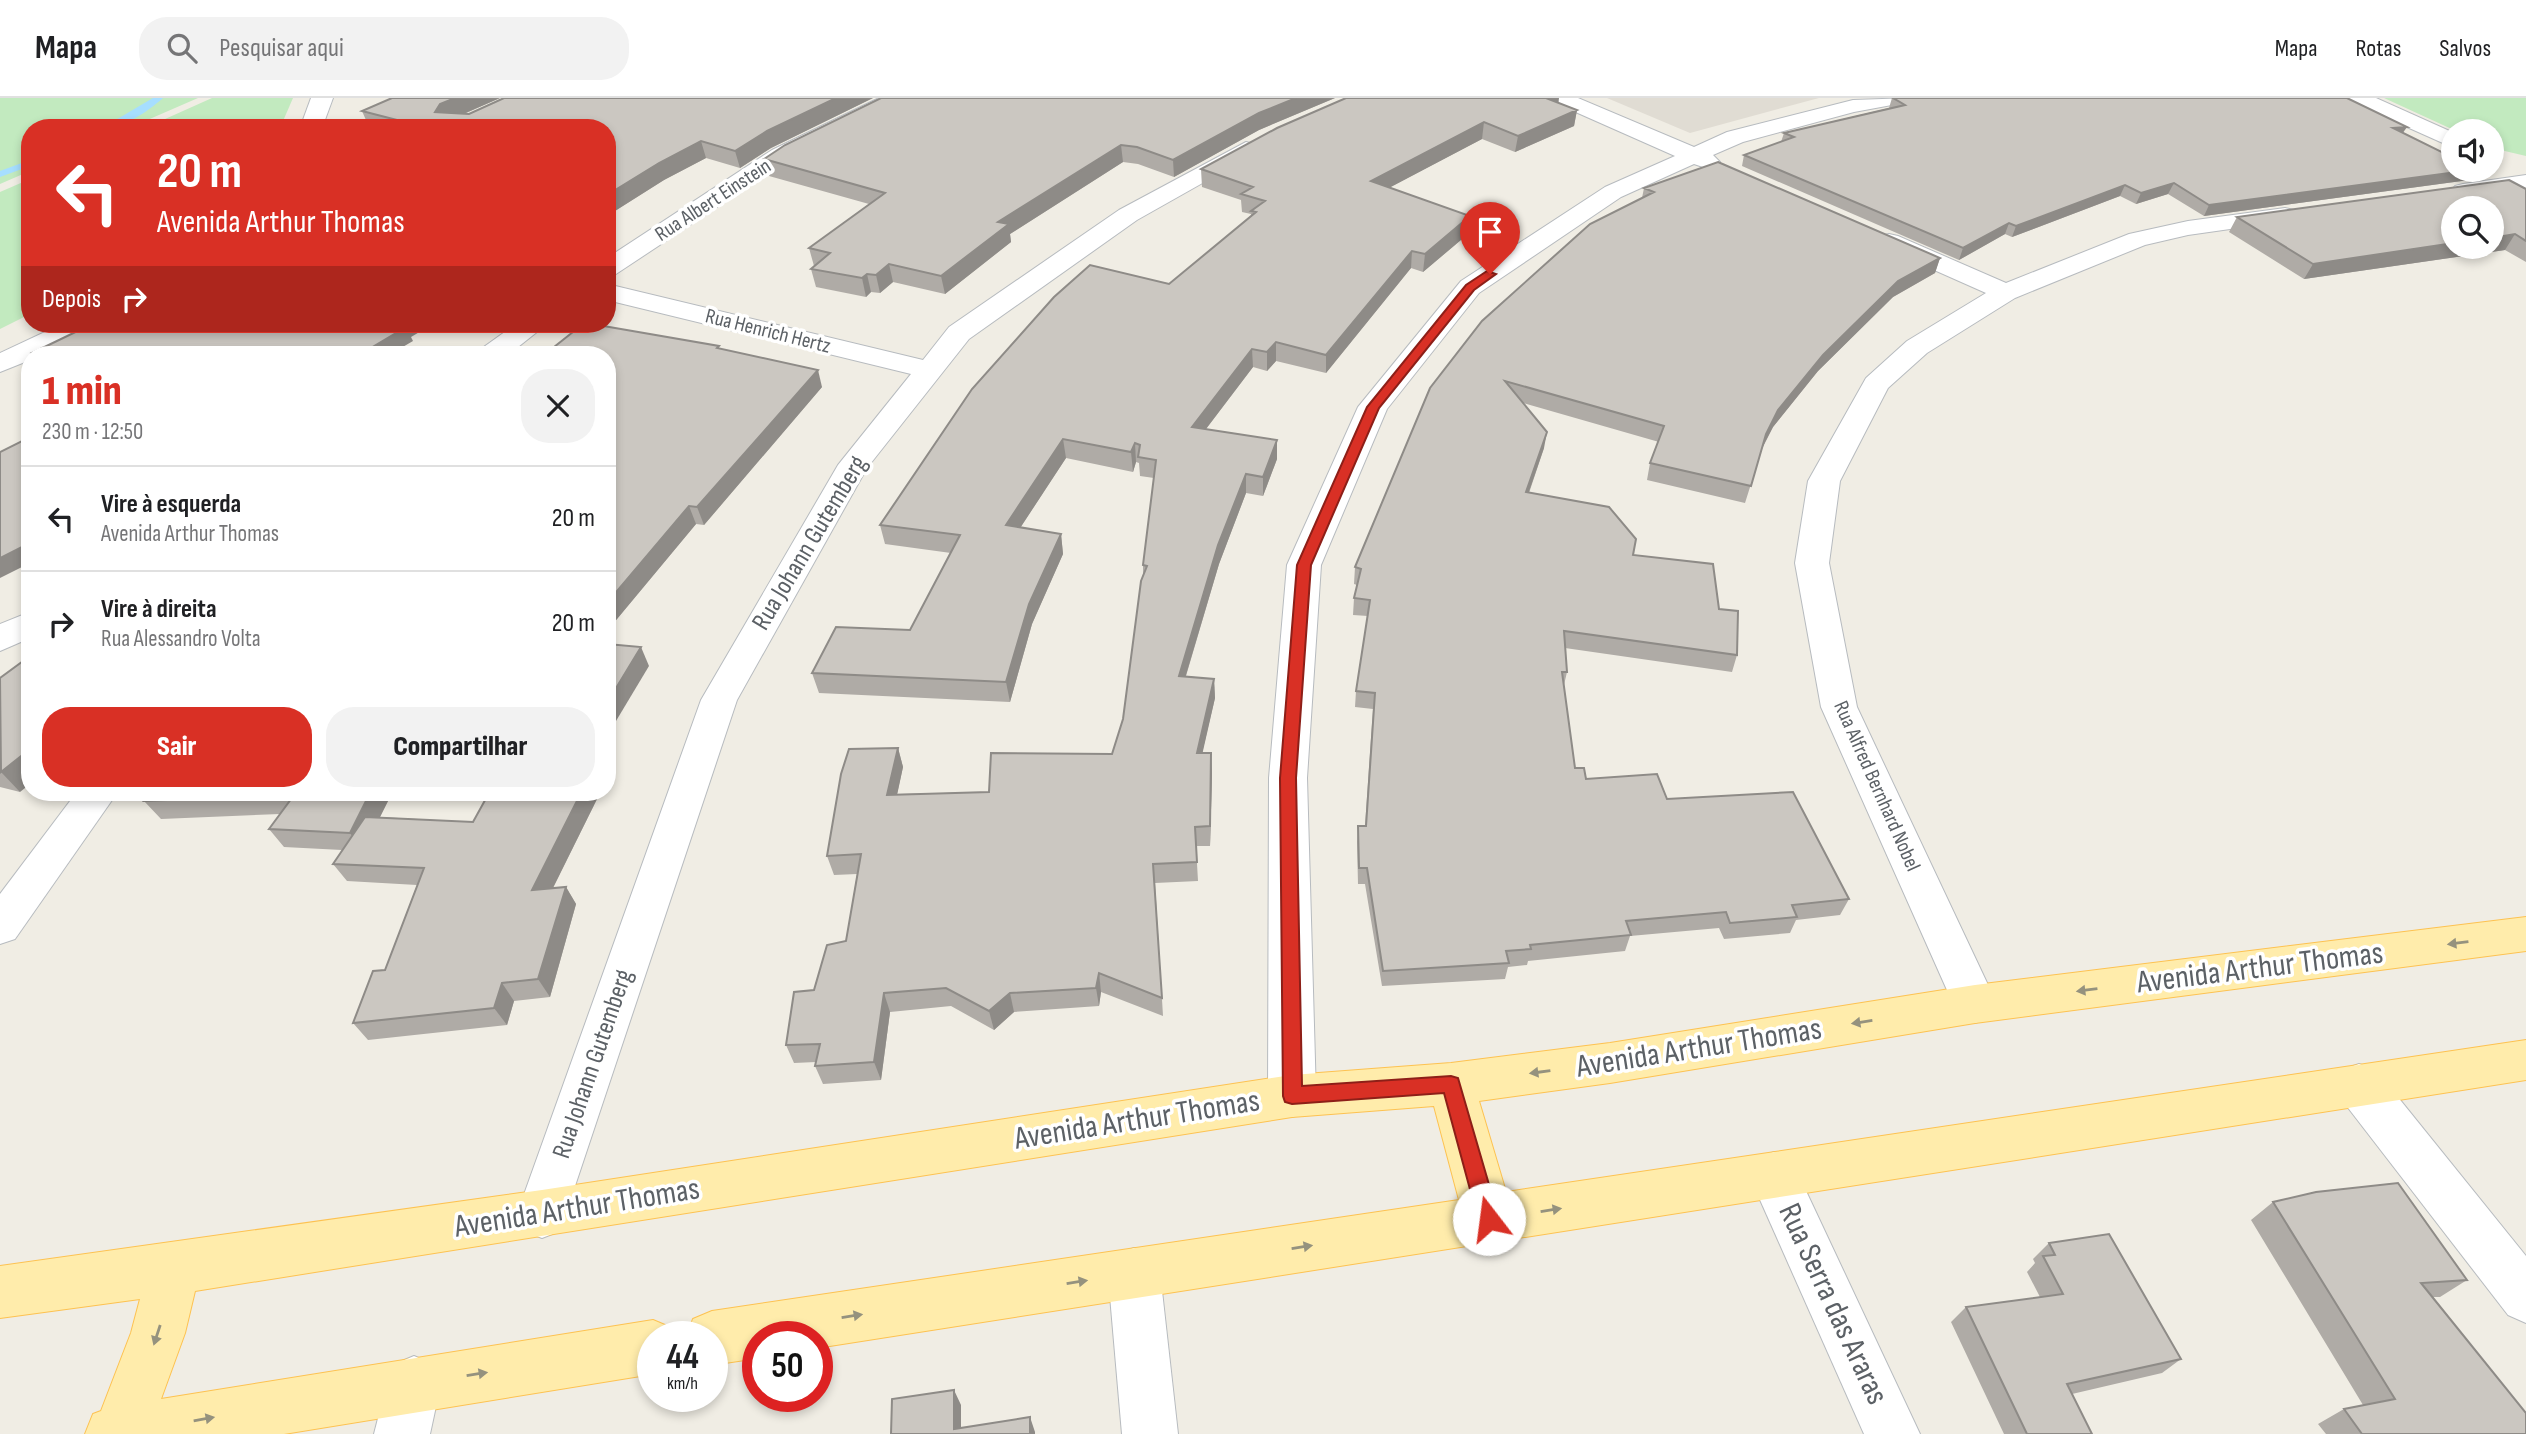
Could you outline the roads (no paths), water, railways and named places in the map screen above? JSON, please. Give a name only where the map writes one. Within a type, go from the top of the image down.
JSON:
[{"type":"main road","name":"Avenida Arthur Thomas","points":[[0,1292],[542,1214],[1292,1096],[1451,1084],[1609,1063],[1975,1004],[2526,934]]},
{"type":"main road","points":[[728,1336],[2526,1059]]},
{"type":"main road","points":[[1451,1084],[1489,1219]]},
{"type":"main road","points":[[174,1269],[158,1333],[117,1433],[408,1409],[637,1351]]},
{"type":"street","points":[[315,119],[321,98]]},
{"type":"street","name":"Rua Albert Einstein","points":[[616,263],[780,155],[896,98]]},
{"type":"street","points":[[1560,98],[1732,172]]},
{"type":"street","points":[[1292,1096],[1288,778],[1304,565],[1373,407],[1470,287],[1613,192],[1735,137],[1853,106],[1901,98]]},
{"type":"street","points":[[2358,98],[2441,135]]},
{"type":"street","name":"Rua Johann Gutemberg","points":[[542,1214],[719,700],[853,465],[959,333],[1129,215],[1268,137]]},
{"type":"street","points":[[2440,193],[2515,173],[2526,174]]},
{"type":"street","name":"Rua Alfred Bernhard Nobel","points":[[1975,1004],[1839,707],[1812,564],[1824,481],[1876,384],[1917,347],[2006,292],[2138,239],[2188,228],[2309,212]]},
{"type":"street","points":[[1869,232],[2006,292]]},
{"type":"street","name":"Rua Henrich Hertz","points":[[616,294],[929,370]]},
{"type":"street","points":[[37,346],[64,333]]},
{"type":"street","points":[[503,346],[521,333]]},
{"type":"street","points":[[0,364],[21,354]]},
{"type":"street","points":[[0,639],[21,628]]},
{"type":"street","points":[[0,927],[91,801]]},
{"type":"street","points":[[2358,1085],[2526,1297]]},
{"type":"street","name":"Rua Serra das Araras","points":[[1774,1175],[1892,1434]]},
{"type":"street","points":[[1134,1273],[1150,1434]]},
{"type":"waterway","points":[[125,119],[159,98]]},
{"type":"waterway","points":[[0,174],[21,166]]}]
